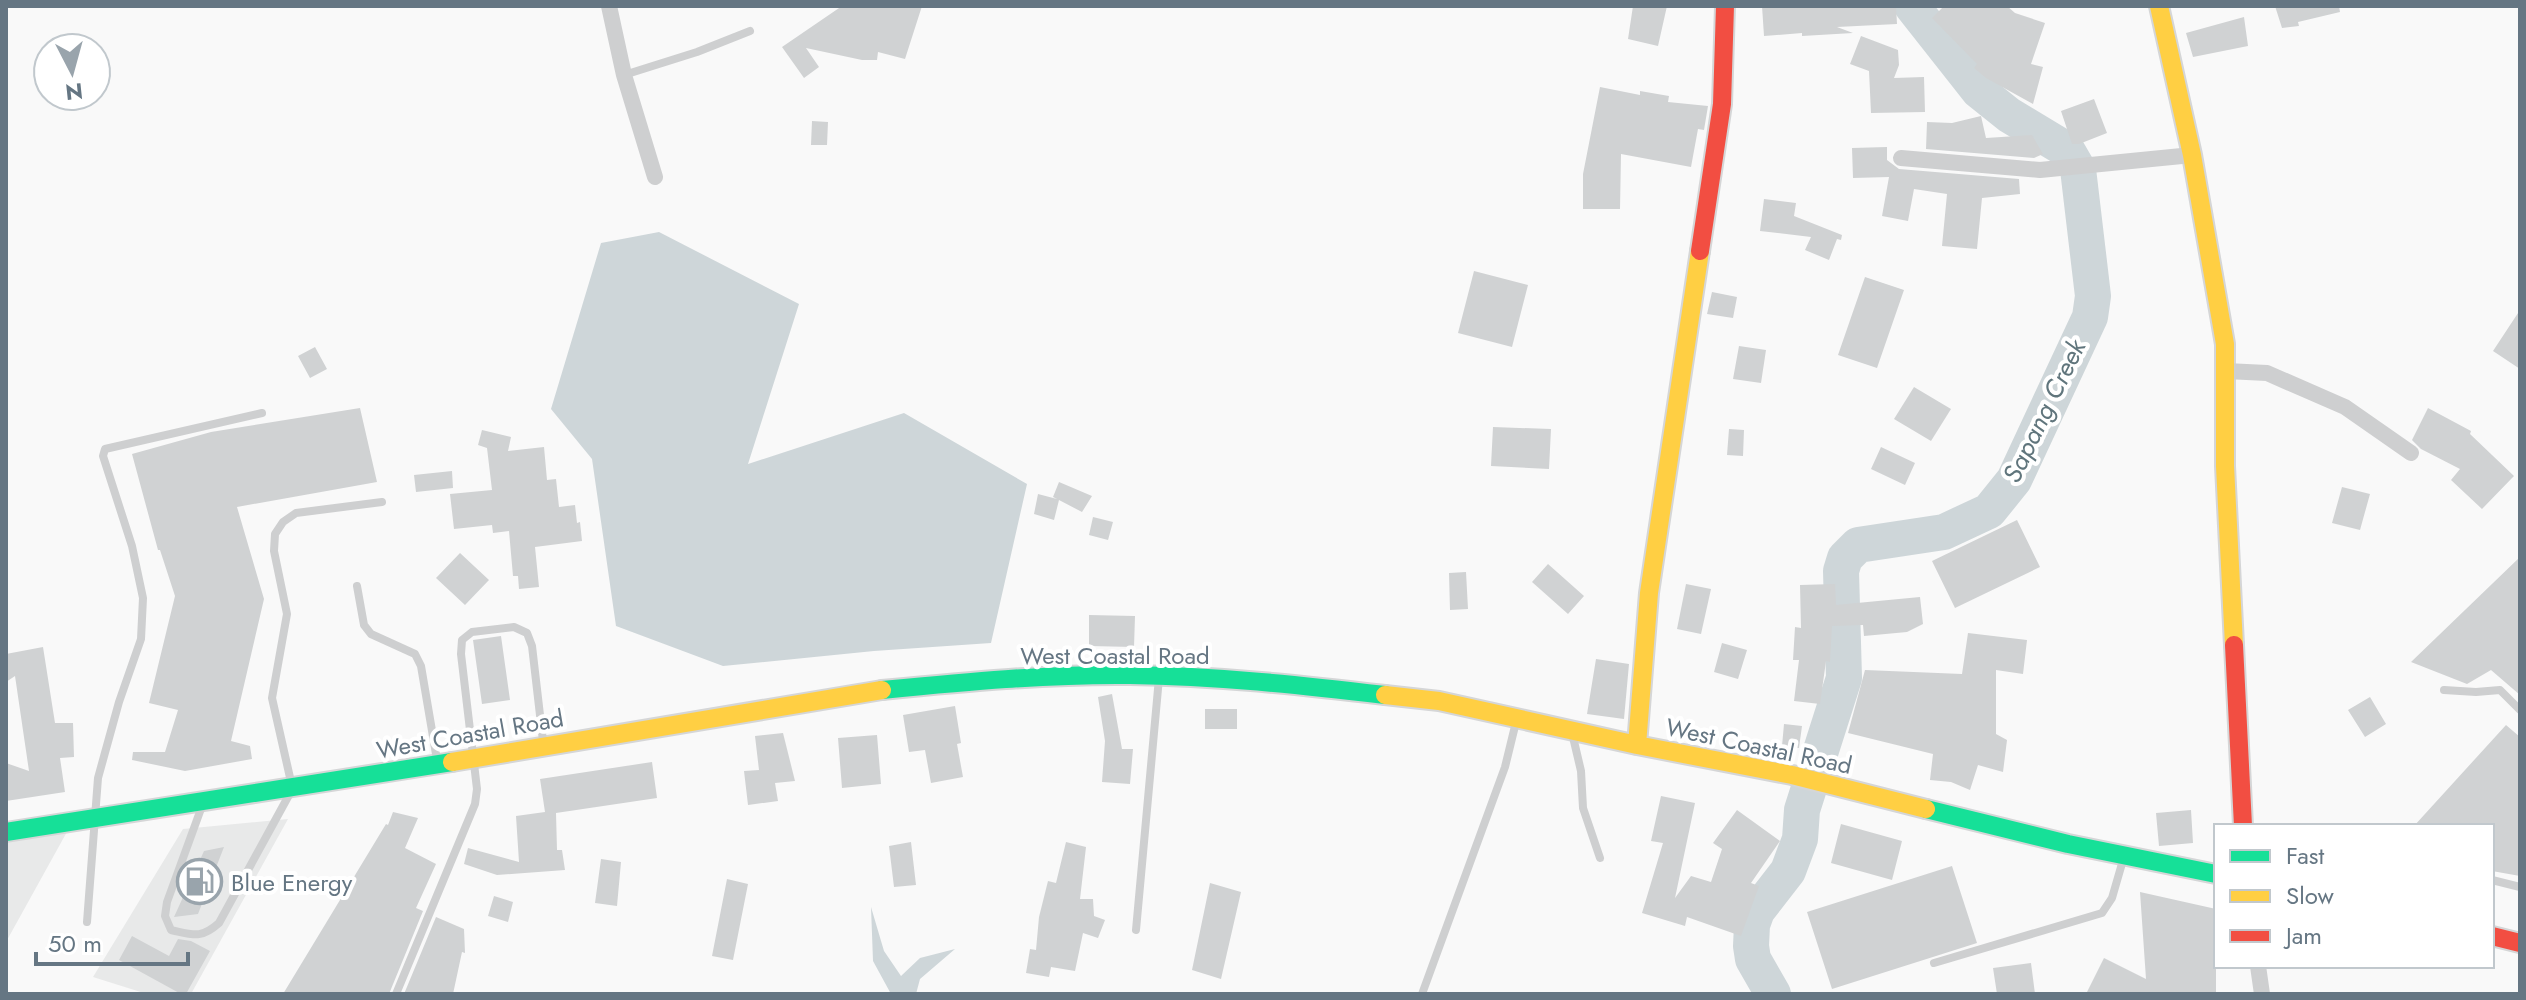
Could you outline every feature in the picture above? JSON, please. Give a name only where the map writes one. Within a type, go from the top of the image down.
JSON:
[{"type":"main road","points":[[1637,745],[1649,593],[1722,104],[1725,6]]},
{"type":"main road","points":[[2159,6],[2192,155],[2225,344],[2225,466],[2243,824]]},
{"type":"main road","name":"West Coastal Road","points":[[6,832],[437,765],[861,692],[985,680],[1129,675],[1269,681],[1439,701],[1637,745],[1792,775],[2068,844],[2214,874]]},
{"type":"main road","points":[[2494,936],[2520,943]]},
{"type":"street","points":[[609,6],[624,75],[655,177]]},
{"type":"street","points":[[1901,158],[2040,170],[2192,155]]},
{"type":"street","points":[[2226,371],[2267,373],[2345,407],[2411,453]]},
{"type":"street","points":[[2258,968],[2262,994]]},
{"type":"lane","points":[[624,75],[750,31]]},
{"type":"lane","points":[[87,922],[98,778],[141,639],[143,598],[132,546],[103,456],[105,449],[262,413]]},
{"type":"lane","points":[[204,801],[167,902],[165,916],[171,930],[194,935],[208,933],[219,923],[293,788],[272,698],[287,614],[274,551],[275,534],[283,522],[296,513],[382,502]]},
{"type":"lane","points":[[357,586],[364,625],[371,634],[415,654],[421,666],[437,765]]},
{"type":"lane","points":[[396,994],[475,804],[477,789],[461,654],[462,640],[472,632],[514,627],[527,633],[532,646],[544,746]]},
{"type":"lane","points":[[1136,930],[1159,678]]},
{"type":"lane","points":[[2444,690],[2500,690],[2520,710]]},
{"type":"lane","points":[[1422,994],[1505,767],[1517,718]]},
{"type":"lane","points":[[1572,729],[1581,771],[1583,808],[1600,858]]},
{"type":"lane","points":[[1934,963],[2102,913],[2112,898],[2124,855]]},
{"type":"lane","points":[[2494,880],[2520,887]]},
{"type":"shaded area","points":[[659,232],[799,304],[748,464],[904,413],[1027,484],[991,643],[723,666],[616,626],[592,459],[551,409],[601,243]]},
{"type":"shaded area","points":[[288,819],[191,994],[147,994],[93,977],[183,829]]},
{"type":"shaded area","points":[[68,830],[6,942],[6,840]]},
{"type":"shaded area","points":[[871,907],[884,951],[901,976],[920,958],[955,949],[920,979],[916,994],[891,994],[873,961]]},
{"type":"building","points":[[842,6],[922,6],[905,59],[878,52],[877,60],[862,60],[806,48],[819,67],[804,78],[782,47]]},
{"type":"building","points":[[1633,6],[1667,6],[1658,46],[1628,39]]},
{"type":"building","points":[[1762,6],[1896,6],[1897,24],[1837,27],[1853,33],[1764,36]]},
{"type":"building","points":[[1944,6],[2007,6],[2015,13],[2045,23],[2031,64],[2043,67],[2033,104],[1974,68],[1977,64],[1932,18]]},
{"type":"building","points":[[2275,6],[2339,6],[2340,12],[2298,22],[2299,26],[2282,28]]},
{"type":"building","points":[[2244,17],[2248,46],[2193,57],[2186,33]]},
{"type":"building","points":[[1861,36],[1898,50],[1899,65],[1894,78],[1924,77],[1925,112],[1871,113],[1869,71],[1850,64]]},
{"type":"building","points":[[1600,87],[1640,95],[1640,91],[1669,96],[1668,102],[1708,106],[1704,130],[1698,129],[1691,167],[1621,154],[1620,209],[1583,209],[1583,174]]},
{"type":"building","points":[[2094,99],[2107,133],[2072,144],[2061,111]]},
{"type":"building","points":[[1981,116],[1986,138],[2032,135],[2043,154],[2034,158],[1926,149],[1927,122],[1952,123]]},
{"type":"building","points":[[812,121],[828,122],[827,145],[811,145]]},
{"type":"building","points":[[1887,147],[1887,160],[1899,169],[2019,179],[2020,194],[1982,198],[1977,249],[1942,246],[1947,194],[1914,189],[1908,221],[1882,216],[1889,177],[1853,178],[1852,148]]},
{"type":"building","points":[[1764,199],[1796,203],[1794,216],[1842,235],[1841,240],[1837,239],[1829,260],[1805,250],[1811,237],[1760,231]]},
{"type":"building","points":[[1474,271],[1528,285],[1512,347],[1458,333]]},
{"type":"building","points":[[1865,277],[1904,290],[1877,368],[1838,355]]},
{"type":"building","points":[[1712,292],[1737,297],[1733,318],[1707,314]]},
{"type":"building","points":[[2520,310],[2520,369],[2493,351]]},
{"type":"building","points":[[1739,346],[1766,350],[1761,383],[1733,379]]},
{"type":"building","points":[[315,347],[327,369],[310,378],[298,356]]},
{"type":"building","points":[[1914,387],[1951,409],[1931,441],[1894,419]]},
{"type":"building","points":[[360,408],[377,482],[237,507],[264,599],[231,741],[250,746],[252,759],[185,771],[132,760],[133,752],[165,752],[178,710],[149,703],[175,596],[158,550],[132,454],[211,432]]},
{"type":"building","points":[[2428,408],[2471,431],[2470,434],[2514,476],[2482,509],[2451,480],[2460,469],[2421,449],[2412,440]]},
{"type":"building","points":[[1493,427],[1551,429],[1549,469],[1491,466]]},
{"type":"building","points":[[1729,429],[1744,430],[1743,456],[1727,455]]},
{"type":"building","points":[[482,430],[511,437],[508,451],[544,447],[547,480],[556,479],[559,507],[575,505],[582,541],[535,547],[539,587],[519,589],[518,576],[513,576],[509,531],[493,533],[492,525],[454,529],[450,494],[492,490],[487,448],[478,445]]},
{"type":"building","points":[[1881,447],[1915,463],[1905,485],[1871,469]]},
{"type":"building","points":[[452,471],[453,488],[416,492],[414,475]]},
{"type":"building","points":[[1059,482],[1092,496],[1082,512],[1059,500],[1054,520],[1034,514],[1038,494],[1057,499],[1053,497]]},
{"type":"building","points":[[2342,487],[2370,494],[2360,530],[2332,523]]},
{"type":"building","points":[[1093,517],[1113,522],[1108,540],[1089,535]]},
{"type":"building","points":[[2017,520],[2040,567],[1955,608],[1932,561]]},
{"type":"building","points":[[460,553],[489,580],[465,605],[436,578]]},
{"type":"building","points":[[2520,557],[2520,695],[2491,670],[2467,684],[2411,662]]},
{"type":"building","points":[[1548,564],[1584,596],[1568,614],[1532,582]]},
{"type":"building","points":[[1466,572],[1468,609],[1450,610],[1449,573]]},
{"type":"building","points":[[1686,584],[1711,589],[1701,634],[1677,629]]},
{"type":"building","points":[[1835,584],[1836,605],[1920,597],[1923,624],[1907,632],[1864,636],[1863,625],[1832,626],[1830,662],[1826,661],[1820,704],[1794,701],[1799,660],[1793,660],[1795,627],[1801,628],[1800,585]]},
{"type":"building","points":[[1089,615],[1135,616],[1134,647],[1089,646]]},
{"type":"building","points":[[1968,633],[2027,640],[2023,674],[1996,670],[1996,734],[2007,740],[2003,772],[1978,765],[1970,790],[1951,782],[1930,780],[1933,754],[1848,733],[1865,670],[1962,674]]},
{"type":"building","points":[[501,636],[510,700],[482,704],[473,640]]},
{"type":"building","points":[[1722,643],[1747,650],[1738,679],[1714,672]]},
{"type":"building","points":[[43,647],[55,723],[73,723],[74,757],[60,758],[65,792],[6,801],[6,763],[29,771],[15,676],[6,682],[6,654]]},
{"type":"building","points":[[1596,659],[1629,664],[1624,719],[1587,714]]},
{"type":"building","points":[[1112,694],[1122,749],[1133,749],[1130,784],[1102,782],[1105,741],[1098,697]]},
{"type":"building","points":[[2370,697],[2386,724],[2365,737],[2348,710]]},
{"type":"building","points":[[955,706],[963,777],[931,783],[925,750],[909,752],[903,715]]},
{"type":"building","points":[[1205,709],[1237,709],[1237,729],[1205,729]]},
{"type":"building","points":[[1784,724],[1802,726],[1799,748],[1782,746]]},
{"type":"building","points":[[2506,725],[2520,737],[2520,876],[2494,871],[2494,824],[2416,824]]},
{"type":"building","points":[[783,733],[795,781],[775,783],[778,801],[748,805],[744,771],[759,770],[755,736]]},
{"type":"building","points":[[877,735],[881,784],[842,788],[838,738]]},
{"type":"building","points":[[652,762],[657,798],[556,813],[557,850],[562,850],[565,870],[497,875],[464,864],[468,848],[519,862],[516,816],[545,812],[540,779]]},
{"type":"building","points":[[1661,796],[1695,803],[1675,898],[1691,876],[1711,882],[1722,849],[1713,843],[1737,810],[1780,841],[1751,883],[1759,886],[1741,936],[1687,917],[1685,926],[1642,913],[1663,843],[1651,841]]},
{"type":"building","points":[[2191,810],[2193,843],[2159,846],[2156,813]]},
{"type":"building","points":[[393,812],[418,818],[405,848],[436,864],[416,908],[423,911],[389,994],[283,994],[388,825]]},
{"type":"building","points":[[1841,824],[1902,841],[1892,880],[1831,863]]},
{"type":"building","points":[[911,842],[916,885],[894,887],[889,846]]},
{"type":"building","points":[[1066,842],[1086,847],[1080,899],[1093,899],[1094,916],[1105,920],[1098,938],[1083,933],[1075,971],[1051,967],[1049,977],[1026,973],[1030,949],[1036,950],[1039,917],[1048,881],[1056,883]]},
{"type":"building","name":"Blue Energy","points":[[224,847],[198,914],[174,917],[204,851]]},
{"type":"building","points":[[601,859],[621,862],[617,906],[595,903]]},
{"type":"building","points":[[1952,866],[1977,943],[1832,989],[1807,912]]},
{"type":"building","points":[[727,879],[748,884],[733,960],[712,956]]},
{"type":"building","points":[[1210,883],[1241,892],[1221,979],[1192,970]]},
{"type":"building","points":[[2140,892],[2214,909],[2216,994],[2086,994],[2104,958],[2146,979]]},
{"type":"building","points":[[494,896],[513,902],[508,922],[488,916]]},
{"type":"building","points":[[436,917],[464,929],[465,953],[462,952],[453,994],[404,994]]},
{"type":"building","points":[[132,936],[169,956],[178,939],[191,941],[210,951],[186,994],[181,994],[119,960]]},
{"type":"building","points":[[2031,963],[2035,994],[1997,994],[1993,968]]},
{"type":"waterway","name":"Sapang Creek","points":[[1773,994],[1753,959],[1752,925],[1757,911],[1788,871],[1800,839],[1802,810],[1844,678],[1841,571],[1845,558],[1858,545],[1944,532],[1989,511],[2014,480],[2090,317],[2093,296],[2078,169],[2067,150],[2009,115],[1979,91],[1912,6]]},
{"type":"traffic: fast","points":[[882,690],[1037,677],[1130,675],[1258,682],[1385,695]]},
{"type":"traffic: fast","points":[[6,832],[452,762]]},
{"type":"traffic: fast","points":[[1926,809],[2068,844],[2214,874]]},
{"type":"traffic: slow","points":[[2159,6],[2192,155],[2225,344],[2225,466],[2234,645]]},
{"type":"traffic: slow","points":[[1637,745],[1649,593],[1700,251]]},
{"type":"traffic: slow","points":[[452,762],[882,690]]},
{"type":"traffic: slow","points":[[1385,695],[1439,701],[1637,745],[1792,775],[1926,809]]},
{"type":"traffic: jam","points":[[1700,251],[1722,104],[1725,6]]},
{"type":"traffic: jam","points":[[2234,645],[2243,824]]},
{"type":"traffic: jam","points":[[2494,936],[2520,943]]},
{"type":"place","name":"Blue Energy","points":[[200,882]]}]
